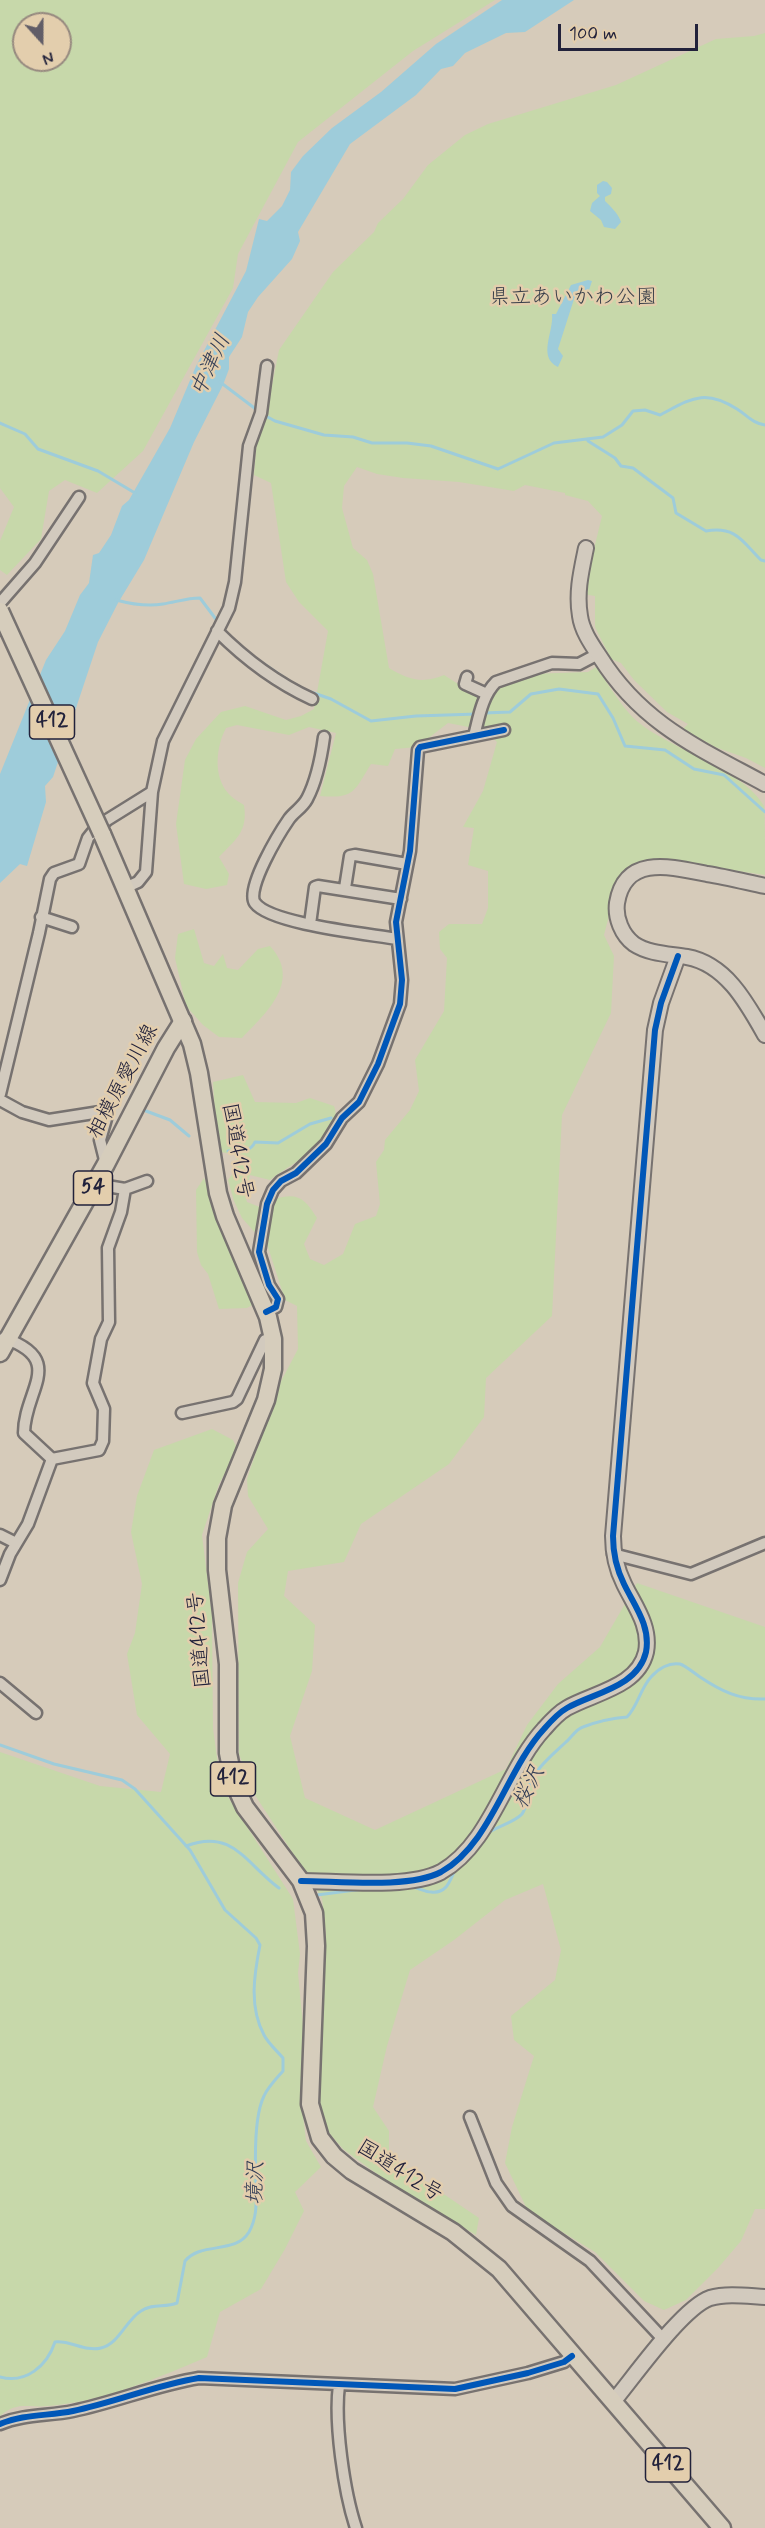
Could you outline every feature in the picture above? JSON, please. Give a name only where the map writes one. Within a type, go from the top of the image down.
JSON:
[{"type":"main road","name":"国道412号","points":[[0,611],[102,834],[192,1044],[199,1073],[218,1194],[266,1312],[273,1339],[273,1369],[266,1400],[223,1505],[217,1538],[217,1570],[228,1664],[228,1753],[234,1784],[245,1807],[301,1881],[314,1913],[316,1946],[310,2104],[320,2138],[334,2156],[352,2171],[453,2232],[499,2269],[722,2528]]},
{"type":"main road","name":"相模原愛川線","points":[[2,1343],[106,1164],[166,1048],[183,1021]]},
{"type":"street","points":[[125,888],[138,882],[146,872],[152,792],[163,741],[229,608],[235,582],[249,446],[261,413],[267,366]]},
{"type":"street","points":[[0,603],[30,569],[79,497]]},
{"type":"street","points":[[586,548],[578,588],[579,610],[584,631],[632,700],[660,724],[765,784]]},
{"type":"street","points":[[218,631],[251,663],[272,678],[312,699]]},
{"type":"street","points":[[474,736],[487,694],[501,678],[552,663],[579,664],[598,654]]},
{"type":"street","points":[[467,677],[465,684],[487,694]]},
{"type":"street","points":[[266,1312],[276,1307],[278,1299],[269,1285],[259,1252],[267,1204],[273,1190],[281,1181],[296,1173],[326,1144],[342,1118],[359,1102],[378,1064],[395,1021],[402,991],[396,922],[407,864],[418,750],[420,747],[474,736],[485,736],[504,730]]},
{"type":"street","points":[[324,737],[320,766],[308,798],[300,810],[290,818],[266,857],[257,879],[253,899],[256,904],[275,914],[310,924],[397,939]]},
{"type":"street","points":[[0,1094],[52,875],[79,864],[92,833],[107,820],[152,792]]},
{"type":"street","points":[[345,888],[350,856],[407,864]]},
{"type":"street","points":[[765,886],[670,866],[658,866],[635,873],[624,884],[616,909],[618,921],[634,943],[649,951],[695,959],[727,978],[743,998],[765,1035]]},
{"type":"street","points":[[310,924],[315,887],[345,888],[401,899]]},
{"type":"street","points":[[41,917],[72,927]]},
{"type":"street","points":[[301,1881],[385,1882],[425,1878],[445,1869],[470,1848],[533,1743],[552,1720],[567,1708],[624,1681],[641,1662],[646,1652],[644,1626],[619,1574],[613,1554],[653,1052],[661,1003],[678,956]]},
{"type":"street","points":[[0,1100],[22,1112],[49,1120],[100,1112],[106,1119],[100,1140],[106,1164]]},
{"type":"street","points":[[94,1184],[125,1189],[147,1181]]},
{"type":"street","points":[[52,1459],[99,1450],[103,1441],[104,1409],[93,1383],[101,1339],[109,1322],[108,1248],[121,1212],[125,1189]]},
{"type":"street","points":[[182,1413],[237,1399],[266,1340],[273,1339]]},
{"type":"street","points":[[2,1343],[16,1342],[28,1349],[38,1363],[38,1381],[24,1433],[52,1459]]},
{"type":"street","points":[[0,1580],[16,1543],[28,1524],[52,1459]]},
{"type":"street","points":[[0,1535],[16,1543]]},
{"type":"street","points":[[613,1554],[691,1574],[765,1543]]},
{"type":"street","points":[[0,1683],[36,1713]]},
{"type":"street","points":[[470,2117],[496,2183],[512,2206],[590,2261],[664,2340]]},
{"type":"street","points":[[613,2402],[680,2321],[705,2300],[731,2295],[765,2297]]},
{"type":"street","points":[[0,2424],[17,2418],[74,2411],[199,2378],[467,2388],[546,2368],[572,2356]]},
{"type":"street","points":[[339,2385],[338,2421],[347,2489],[356,2528]]},
{"type":"green space","points":[[0,0],[495,0],[413,51],[298,142],[238,254],[233,288],[143,451],[97,493],[65,480],[49,491],[41,539],[7,575],[0,570],[0,541],[14,507],[0,488]]},
{"type":"green space","name":"県立あいかわ公園","points":[[765,33],[765,768],[746,758],[715,747],[683,729],[688,724],[667,712],[634,680],[621,663],[611,659],[595,627],[595,596],[583,594],[602,516],[588,501],[565,495],[565,493],[525,485],[514,491],[459,482],[403,478],[377,474],[357,467],[344,486],[342,508],[353,548],[367,560],[373,574],[389,668],[422,680],[444,675],[477,696],[493,695],[498,685],[529,674],[588,672],[596,667],[621,704],[638,722],[669,742],[724,771],[754,793],[764,806],[765,875],[677,862],[617,885],[604,935],[614,956],[611,1013],[562,1115],[552,1316],[486,1378],[484,1417],[449,1464],[361,1524],[344,1562],[288,1571],[284,1596],[315,1625],[312,1671],[290,1736],[305,1798],[375,1830],[506,1769],[527,1725],[558,1684],[600,1647],[637,1583],[765,1627],[765,2209],[755,2209],[741,2241],[686,2300],[664,2310],[644,2301],[595,2252],[528,2211],[505,2163],[512,2127],[534,2056],[514,2040],[511,2016],[555,1980],[561,1950],[543,1884],[505,1900],[454,1940],[410,1970],[387,2046],[373,2107],[389,2131],[389,2154],[411,2172],[479,2218],[476,2235],[399,2190],[343,2149],[323,2126],[319,2105],[326,1934],[322,1898],[253,1792],[239,1754],[238,1583],[247,1552],[268,1529],[248,1496],[247,1479],[277,1389],[298,1349],[297,1306],[285,1300],[268,1247],[242,1218],[234,1201],[228,1180],[234,1172],[237,1155],[221,1152],[217,1145],[213,1082],[243,1075],[255,1102],[296,1103],[310,1098],[334,1106],[336,1118],[332,1129],[314,1149],[270,1180],[250,1175],[245,1195],[247,1202],[270,1211],[275,1199],[290,1196],[305,1202],[317,1218],[304,1244],[310,1259],[324,1265],[343,1254],[355,1224],[376,1216],[380,1204],[376,1162],[384,1150],[385,1140],[410,1110],[419,1091],[415,1060],[444,1011],[447,958],[440,949],[439,932],[449,924],[482,924],[488,908],[488,871],[468,865],[474,828],[463,827],[483,791],[497,742],[484,730],[448,723],[417,747],[395,749],[388,766],[371,764],[357,787],[347,794],[332,797],[320,796],[336,733],[309,727],[289,735],[237,725],[226,728],[218,752],[218,770],[223,786],[231,797],[244,805],[245,814],[239,834],[219,857],[229,874],[227,885],[206,889],[184,884],[176,824],[185,760],[196,739],[221,712],[245,706],[286,720],[314,709],[328,631],[299,602],[286,582],[271,483],[254,475],[257,440],[264,426],[279,350],[333,272],[374,232],[378,223],[403,199],[428,165],[465,135],[488,124],[616,85],[716,39]]},
{"type":"green space","points":[[194,929],[204,963],[214,966],[223,954],[227,968],[238,970],[258,949],[270,946],[279,959],[283,971],[282,984],[277,995],[270,1007],[242,1038],[219,1037],[203,1025],[186,1006],[175,958],[178,934]]},
{"type":"green space","points":[[204,1178],[254,1304],[247,1308],[219,1309],[208,1274],[201,1265],[197,1252],[196,1190]]},
{"type":"green space","points":[[212,1429],[233,1440],[238,1450],[219,1484],[202,1535],[212,1616],[213,1729],[221,1786],[293,1899],[300,1954],[298,1973],[305,2047],[302,2107],[306,2141],[321,2167],[295,2192],[304,2211],[261,2289],[220,2312],[207,2357],[149,2381],[89,2400],[48,2406],[22,2406],[12,2408],[0,2416],[0,1752],[100,1786],[161,1792],[170,1754],[137,1715],[127,1654],[135,1633],[142,1584],[131,1532],[137,1496],[154,1450]]},
{"type":"water","name":"中津川","points":[[502,0],[574,0],[525,32],[506,33],[465,53],[453,66],[441,69],[416,95],[350,144],[298,232],[300,241],[292,259],[258,297],[248,312],[242,337],[229,357],[229,369],[223,385],[194,442],[144,560],[98,642],[53,777],[45,786],[46,802],[27,866],[20,864],[0,883],[0,774],[46,660],[65,631],[80,595],[89,583],[93,555],[99,553],[111,535],[122,506],[129,500],[170,428],[196,366],[246,271],[259,219],[267,221],[282,206],[290,190],[291,172],[303,156],[332,128],[381,92],[436,44]]},
{"type":"water","points":[[603,181],[612,188],[611,194],[605,197],[605,201],[621,222],[615,229],[604,227],[601,220],[590,211],[592,203],[600,196],[597,193],[597,185]]},
{"type":"water","points":[[592,281],[585,302],[574,299],[558,349],[563,356],[558,367],[552,363],[547,351],[552,314],[556,314],[571,285]]},
{"type":"waterway","name":"中津川","points":[[220,382],[257,410]]},
{"type":"waterway","points":[[264,415],[275,421],[324,435],[353,437],[372,443],[431,446],[498,469],[554,443],[603,437],[622,425],[633,411],[645,410],[660,415],[680,404],[698,398],[706,397],[725,403],[753,421],[765,425]]},
{"type":"waterway","points":[[0,423],[25,434],[38,449],[98,471],[135,493]]},
{"type":"waterway","points":[[588,441],[615,458],[621,466],[633,468],[673,498],[676,513],[706,531],[725,531],[738,536],[761,560],[765,561]]},
{"type":"waterway","points":[[116,600],[151,605],[200,598],[218,622]]},
{"type":"waterway","points":[[255,658],[292,683]]},
{"type":"waterway","points":[[484,713],[510,712],[531,694],[559,689],[598,694],[613,718],[625,746],[665,750],[694,769],[724,775],[765,812]]},
{"type":"waterway","points":[[305,690],[331,699],[371,721],[416,716],[477,714]]},
{"type":"waterway","points":[[146,1111],[170,1120],[189,1136]]},
{"type":"waterway","points":[[228,1151],[247,1150],[255,1142],[278,1143],[310,1124],[331,1118]]},
{"type":"waterway","name":"桜沢","points":[[486,1834],[515,1820],[522,1814],[533,1777],[580,1728],[627,1717],[647,1682],[664,1667],[680,1664],[731,1694],[765,1699]]},
{"type":"waterway","name":"境沢","points":[[0,1745],[54,1764],[122,1780],[135,1789],[190,1850],[225,1910],[256,1938],[260,1945],[254,1991],[256,2013],[266,2038],[283,2058],[283,2071],[266,2093],[258,2115],[255,2151],[255,2214],[252,2226],[243,2239],[227,2246],[200,2251],[192,2255],[185,2261],[177,2303],[150,2307],[141,2311],[107,2346],[95,2349],[55,2342],[47,2359],[34,2371],[18,2378],[0,2377]]},
{"type":"waterway","name":"桜沢","points":[[186,1846],[202,1842],[227,1845],[238,1851],[279,1888]]},
{"type":"waterway","name":"桜沢","points":[[412,1887],[429,1892],[441,1891],[448,1885],[456,1868]]},
{"type":"waterway","name":"桜沢","points":[[317,1895],[363,1889]]},
{"type":"cycle path","points":[[266,1312],[276,1307],[278,1299],[269,1285],[259,1252],[267,1204],[273,1190],[281,1181],[296,1173],[326,1144],[342,1118],[359,1102],[378,1064],[400,1004],[402,980],[396,922],[410,851],[418,750],[420,747],[504,730]]},
{"type":"cycle path","points":[[301,1881],[353,1883],[411,1881],[441,1872],[473,1844],[531,1746],[552,1720],[567,1708],[624,1681],[641,1664],[646,1652],[644,1625],[619,1572],[614,1555],[613,1536],[655,1030],[661,1003],[678,956]]},
{"type":"cycle path","points":[[0,2424],[27,2417],[73,2411],[199,2378],[455,2389],[528,2373],[564,2362],[572,2356]]}]
